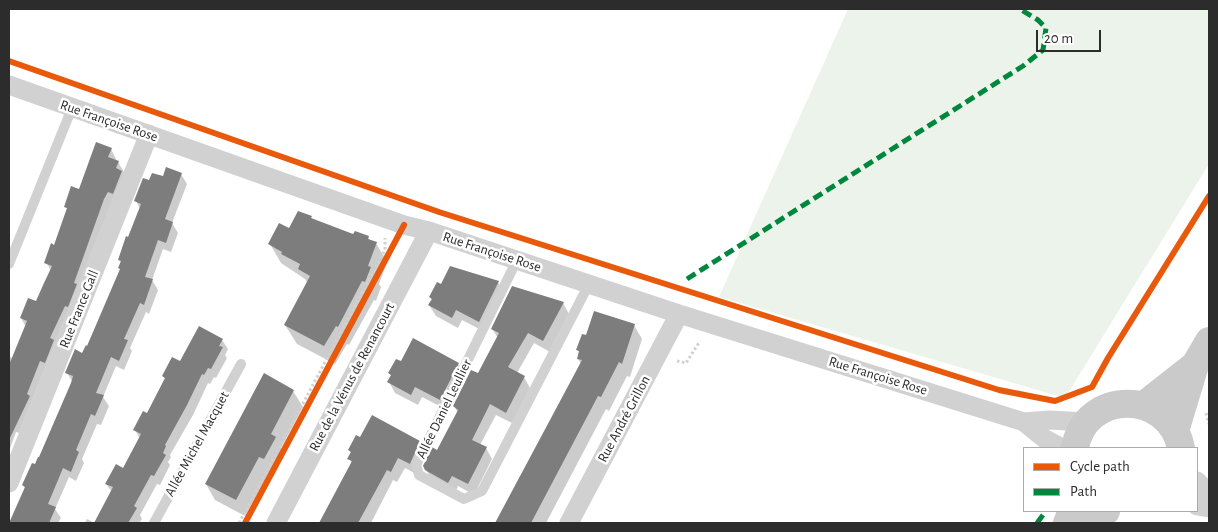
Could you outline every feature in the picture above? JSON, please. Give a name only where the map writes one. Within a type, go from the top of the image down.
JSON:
[{"type":"main road","points":[[1178,440],[1195,365],[1209,342]]},
{"type":"main road","points":[[1144,405],[1195,365]]},
{"type":"main road","points":[[1076,447],[1082,429],[1094,416],[1109,407],[1126,403],[1144,405],[1158,412],[1170,423],[1178,440]]},
{"type":"main road","points":[[1090,523],[1105,512]]},
{"type":"street","name":"Rue Françoise Rose","points":[[9,85],[404,225],[429,231],[679,314],[1024,422]]},
{"type":"street","name":"Rue France Gall","points":[[9,483],[148,134]]},
{"type":"street","name":"Rue de la Vénus de Renancourt","points":[[276,523],[429,231]]},
{"type":"street","name":"Rue André Grillon","points":[[569,523],[679,314]]},
{"type":"street","points":[[1024,422],[1049,420],[1088,422]]},
{"type":"street","points":[[1024,422],[1045,439],[1060,447]]},
{"type":"street","points":[[1198,482],[1209,494]]},
{"type":"lane","points":[[9,264],[72,108]]},
{"type":"lane","name":"Allée Daniel Leullier","points":[[517,260],[416,465],[420,475],[464,499],[482,490],[589,284]]},
{"type":"lane","name":"Allée Michel Macquet","points":[[154,523],[241,364]]},
{"type":"path","points":[[245,523],[404,225]]},
{"type":"path","points":[[239,523],[385,250],[385,236],[380,233]]},
{"type":"shaded area","points":[[848,9],[1209,9],[1209,164],[1065,398],[719,297]]},
{"type":"building","points":[[96,142],[112,148],[108,157],[119,161],[116,168],[122,171],[113,194],[108,192],[104,199],[74,283],[77,284],[68,307],[65,306],[50,338],[54,340],[45,363],[40,361],[27,394],[30,396],[9,440],[9,365],[27,321],[20,318],[28,298],[36,301],[52,266],[44,263],[51,243],[54,245],[67,208],[64,207],[71,186],[79,189]]},
{"type":"building","points":[[166,167],[182,173],[165,219],[173,222],[166,243],[158,240],[145,277],[153,279],[144,305],[140,303],[124,339],[128,340],[119,361],[111,357],[96,393],[104,395],[95,416],[91,414],[76,450],[79,452],[71,472],[63,468],[48,504],[56,507],[49,523],[9,523],[25,487],[22,485],[32,463],[35,464],[39,457],[71,383],[73,376],[65,373],[75,349],[82,353],[87,346],[120,269],[118,268],[121,261],[118,260],[126,236],[128,237],[141,204],[134,201],[143,178],[149,180],[152,173],[163,176]]},
{"type":"building","points":[[298,211],[353,234],[355,231],[369,236],[368,239],[377,242],[368,266],[371,267],[365,282],[362,281],[338,327],[336,326],[324,346],[284,325],[310,276],[298,269],[300,264],[281,254],[282,252],[268,244],[279,223],[289,228]]},
{"type":"building","points":[[450,266],[499,281],[479,322],[456,310],[452,318],[428,305],[432,299],[429,297],[437,282],[441,284]]},
{"type":"building","points":[[512,286],[564,302],[543,341],[528,333],[508,367],[525,376],[506,413],[490,404],[472,440],[487,447],[468,484],[452,476],[448,483],[425,470],[423,466],[432,447],[437,450],[458,410],[453,406],[471,370],[478,373],[499,333],[491,329]]},
{"type":"building","points":[[594,311],[635,324],[622,364],[619,362],[601,397],[598,396],[531,523],[495,523],[582,360],[577,359],[579,351],[576,350],[582,334],[586,335]]},
{"type":"building","points":[[199,326],[223,339],[219,346],[223,347],[211,369],[208,368],[204,375],[202,374],[165,445],[163,453],[166,455],[154,476],[151,475],[134,506],[137,508],[128,523],[94,523],[113,487],[105,484],[116,464],[123,468],[141,434],[133,430],[143,411],[147,413],[165,378],[162,376],[172,357],[180,361]]},
{"type":"building","points":[[413,338],[459,363],[440,400],[415,387],[411,395],[387,382],[391,375],[388,373],[396,359],[401,361]]},
{"type":"building","points":[[264,373],[294,390],[271,434],[276,437],[264,459],[259,457],[236,500],[205,484]]},
{"type":"building","points":[[372,415],[420,441],[410,464],[398,458],[391,472],[387,470],[358,523],[319,523],[352,461],[347,459],[351,452],[348,450],[356,435],[360,437]]},
{"type":"marked path","points":[[687,279],[1023,66],[1043,50],[1046,28],[1038,20],[1020,9]]},
{"type":"marked path","points":[[1037,523],[1045,512]]},
{"type":"cycle path","points":[[9,61],[439,212],[999,390],[1055,401],[1092,387],[1108,358],[1209,196]]},
{"type":"cycle path","points":[[245,523],[404,225]]}]
